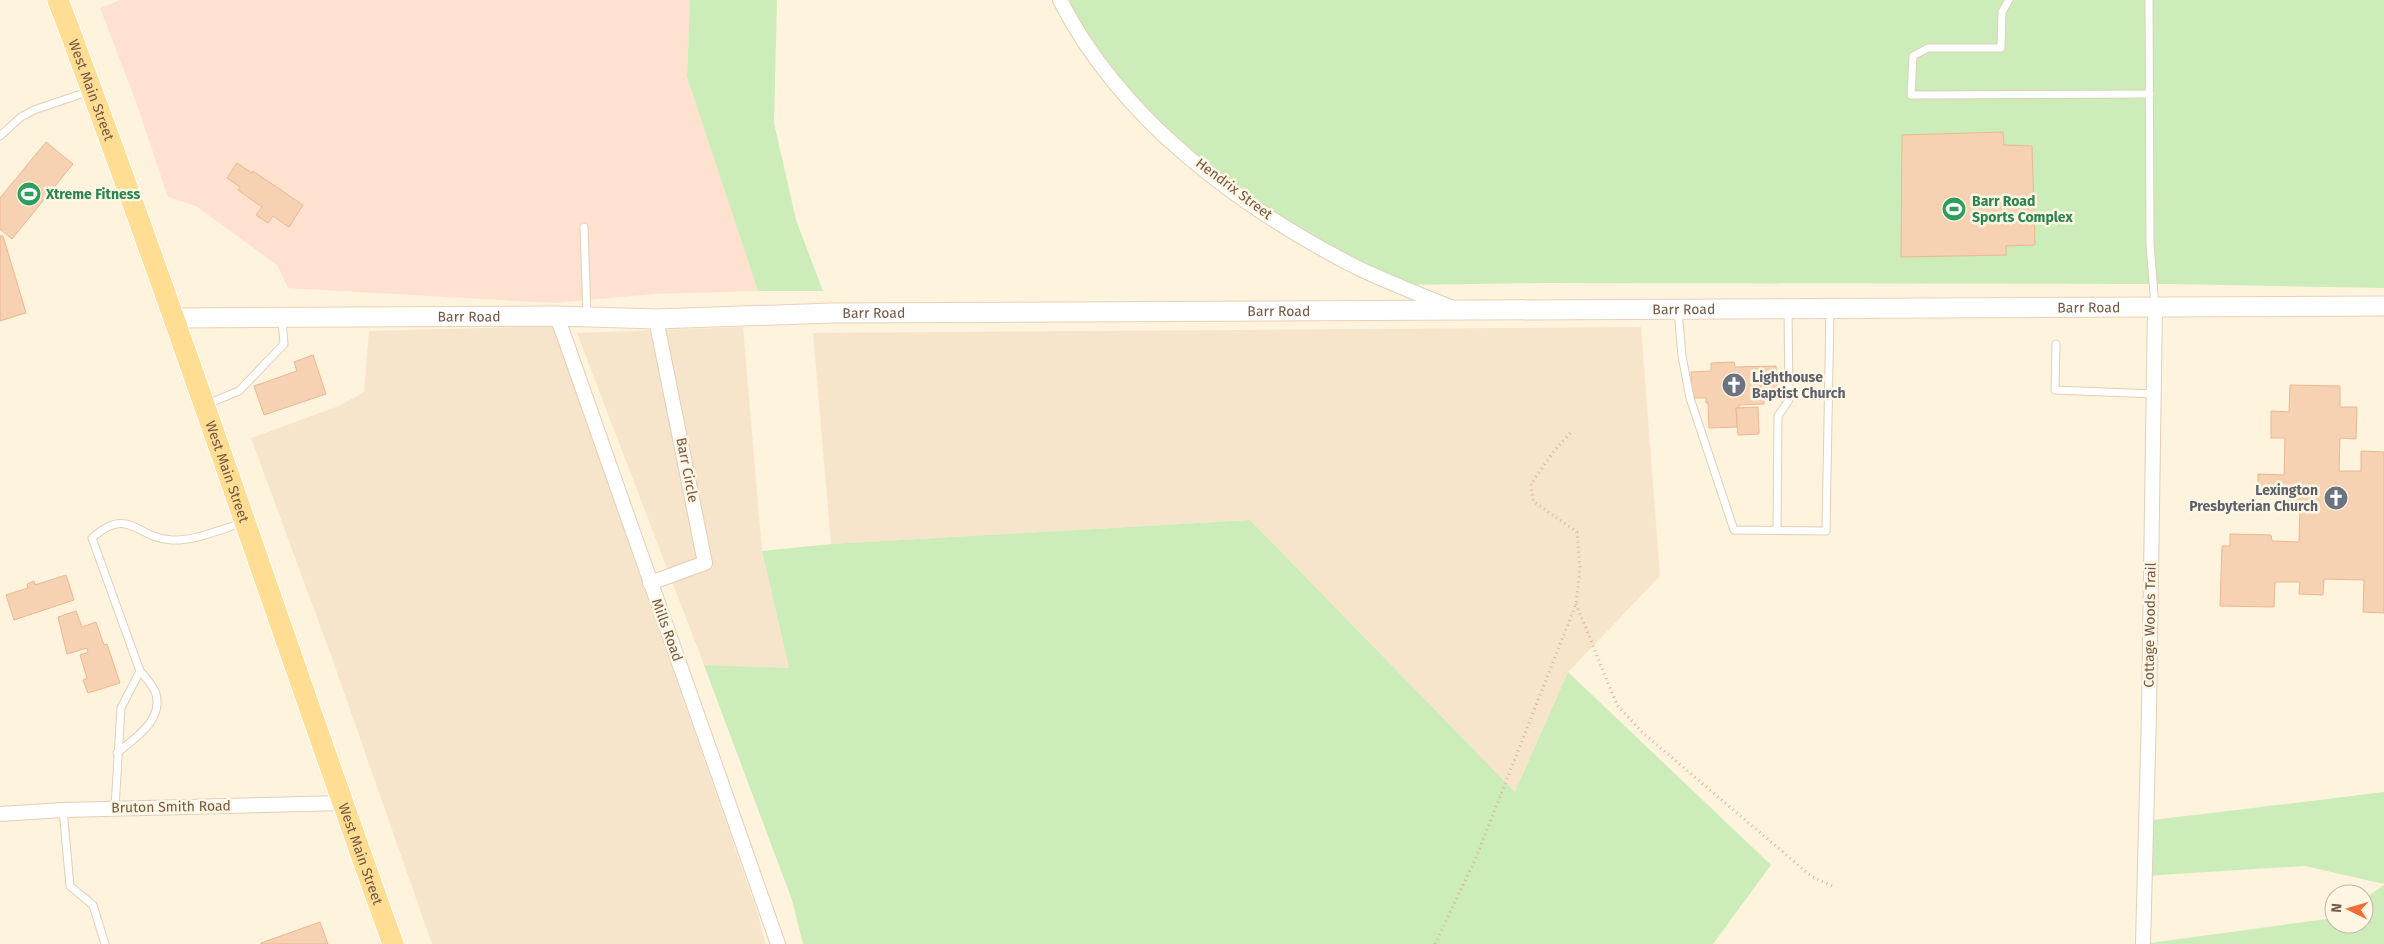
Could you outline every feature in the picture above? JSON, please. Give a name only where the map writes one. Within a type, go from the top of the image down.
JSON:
[{"type":"main road","name":"West Main Street","points":[[58,0],[174,318],[393,944]]},
{"type":"street","name":"Hendrix Street","points":[[1060,0],[1096,60],[1128,99],[1152,123],[1204,168],[1257,208],[1313,244],[1358,268],[1461,312]]},
{"type":"street","name":"Cottage Woods Trail","points":[[2142,944],[2149,711],[2155,306]]},
{"type":"street","name":"Barr Road","points":[[174,318],[557,316],[656,319],[832,313],[1461,312],[2384,306]]},
{"type":"street","name":"Mills Road","points":[[557,316],[778,944]]},
{"type":"street","name":"Barr Circle","points":[[650,584],[706,563],[656,319]]},
{"type":"street","name":"Bruton Smith Road","points":[[0,814],[115,808],[343,803]]},
{"type":"lane","points":[[2009,0],[2002,12],[2001,48],[1928,48],[1913,56],[1911,95],[2150,94]]},
{"type":"lane","points":[[2149,0],[2150,244],[2155,306]]},
{"type":"lane","points":[[0,136],[21,117],[34,110],[92,90]]},
{"type":"lane","points":[[584,228],[587,317]]},
{"type":"lane","points":[[1678,310],[1682,356],[1690,398],[1734,530],[1826,532],[1830,309]]},
{"type":"lane","points":[[1778,530],[1778,416],[1789,400],[1788,310]]},
{"type":"lane","points":[[204,405],[239,391],[284,344],[282,317]]},
{"type":"lane","points":[[2056,344],[2055,390],[2154,394]]},
{"type":"lane","points":[[117,753],[144,731],[155,715],[156,694],[140,671],[92,538],[111,524],[130,526],[168,540],[198,537],[245,522]]},
{"type":"lane","points":[[115,808],[121,708],[140,671]]},
{"type":"lane","points":[[63,810],[70,886],[93,905],[105,944]]},
{"type":"path","points":[[1435,944],[1475,860],[1576,604],[1580,569],[1577,532],[1533,501],[1531,484],[1554,451],[1572,431]]},
{"type":"path","points":[[1576,604],[1617,705],[1643,733],[1811,876],[1832,886]]},
{"type":"shaded area","points":[[120,0],[690,0],[687,77],[758,291],[653,294],[554,303],[288,288],[277,265],[196,206],[168,197],[135,99],[100,8]]},
{"type":"shaded area","points":[[553,326],[758,914],[765,944],[432,944],[332,658],[251,438],[339,406],[364,392],[369,331]]},
{"type":"shaded area","points":[[743,327],[762,551],[789,668],[704,665],[577,333]]},
{"type":"shaded area","points":[[1641,327],[1660,576],[1568,672],[1515,792],[1250,520],[831,544],[813,333]]},
{"type":"green space","points":[[690,0],[777,0],[774,123],[796,220],[823,291],[758,291],[687,77]]},
{"type":"green space","points":[[1060,0],[2384,0],[2384,288],[2173,284],[1544,283],[1399,285],[1313,244],[1152,123]]},
{"type":"green space","points":[[1250,520],[1515,792],[1568,672],[1771,865],[1713,944],[803,944],[792,900],[704,665],[789,668],[762,551],[831,544]]},
{"type":"green space","points":[[2384,792],[2384,884],[2305,866],[2143,876],[2145,821]]},
{"type":"green space","points":[[2384,885],[2384,944],[2143,944],[2324,919],[2324,934],[2374,934],[2374,892]]},
{"type":"building","points":[[2003,132],[2004,145],[2032,146],[2035,245],[2006,246],[2006,255],[1901,257],[1902,135]]},
{"type":"building","points":[[46,142],[73,164],[12,239],[0,229],[0,198]]},
{"type":"building","points":[[237,163],[252,173],[253,171],[303,205],[289,227],[273,216],[268,223],[256,215],[262,207],[238,190],[240,187],[227,178]]},
{"type":"building","points":[[0,236],[3,236],[26,313],[0,321]]},
{"type":"building","points":[[313,355],[326,394],[264,415],[254,386],[297,371],[294,362]]},
{"type":"building","name":"Lighthouse Baptist Church","points":[[1734,362],[1735,367],[1776,366],[1777,399],[1764,399],[1764,404],[1739,405],[1739,408],[1736,408],[1737,427],[1709,428],[1706,398],[1691,398],[1691,372],[1711,371],[1711,363]]},
{"type":"building","name":"Lexington Presbyterian Church","points":[[2290,385],[2340,386],[2340,407],[2357,407],[2356,439],[2340,438],[2339,471],[2361,471],[2361,451],[2384,452],[2384,613],[2363,612],[2364,580],[2324,579],[2323,595],[2299,594],[2300,582],[2275,582],[2274,607],[2220,606],[2222,546],[2230,546],[2230,534],[2271,535],[2272,541],[2299,542],[2300,502],[2288,502],[2288,494],[2258,493],[2258,474],[2284,475],[2285,438],[2271,438],[2271,411],[2289,412]]},
{"type":"building","points":[[1758,407],[1759,434],[1738,435],[1736,408]]},
{"type":"building","points":[[66,575],[74,600],[14,620],[6,595],[28,588],[27,584],[34,581],[35,585]]},
{"type":"building","points":[[76,611],[82,627],[96,622],[104,645],[107,644],[120,683],[88,693],[83,680],[87,678],[80,655],[88,652],[87,648],[67,654],[58,617]]},
{"type":"building","points":[[320,922],[328,944],[261,944],[261,943]]},
{"type":"place","name":"Xtreme Fitness","points":[[29,194]]},
{"type":"place","name":"Barr Road Sports Complex","points":[[1954,209]]},
{"type":"place","name":"Lighthouse Baptist Church","points":[[1734,385]]},
{"type":"place","name":"Lexington Presbyterian Church","points":[[2336,498]]}]
